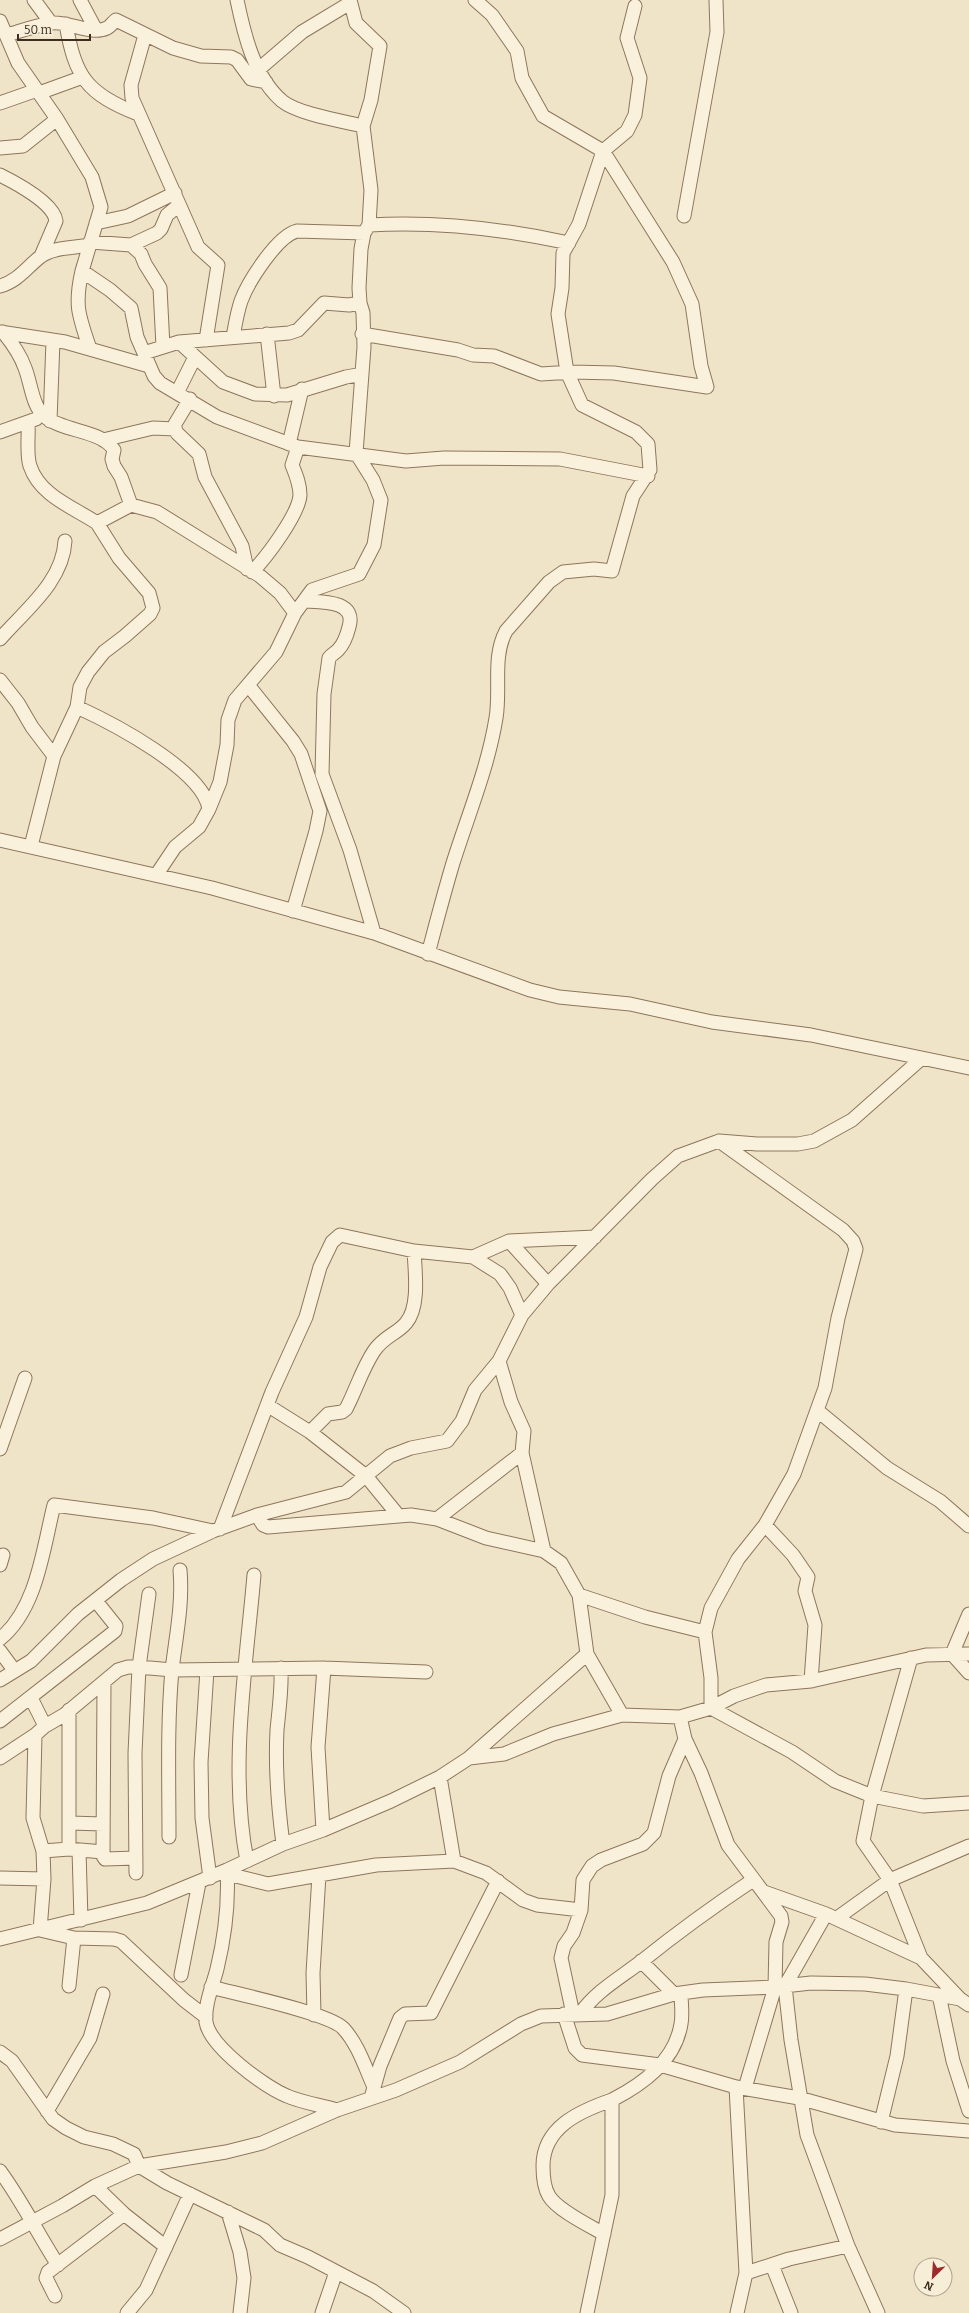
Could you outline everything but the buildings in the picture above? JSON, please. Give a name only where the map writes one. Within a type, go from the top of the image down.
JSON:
[{"type":"street","points":[[34,0],[51,23]]},
{"type":"street","points":[[80,0],[96,30]]},
{"type":"street","points":[[237,0],[247,46],[266,82],[282,102],[318,116],[363,126]]},
{"type":"street","points":[[362,334],[458,350],[473,355],[494,356],[541,374],[567,372],[614,373],[707,387],[701,366],[692,304],[673,262],[603,151],[543,116],[539,111],[522,78],[517,51],[492,15],[476,0]]},
{"type":"street","points":[[684,216],[717,32],[716,0]]},
{"type":"street","points":[[157,874],[175,847],[199,827],[208,809],[222,774],[230,710],[235,700],[276,652],[295,613],[312,590],[359,574],[374,545],[381,500],[373,480],[356,453],[362,374],[363,313],[360,303],[361,249],[366,229],[371,190],[363,126],[371,100],[380,46],[356,23],[350,2],[302,32],[259,69]]},
{"type":"street","points":[[428,954],[453,864],[488,754],[496,718],[499,694],[500,647],[502,639],[506,631],[548,582],[563,572],[594,569],[612,570],[633,496],[648,476],[650,470],[648,444],[644,439],[636,432],[582,405],[567,372],[558,314],[562,288],[563,253],[579,224],[603,151],[627,132],[635,115],[640,78],[627,43],[627,38],[635,6]]},
{"type":"street","points":[[7,35],[51,23],[66,24],[77,28],[96,30],[107,28],[116,20],[173,48],[201,56],[232,57],[237,60],[251,79],[266,82]]},
{"type":"street","points":[[0,21],[18,63],[57,120],[92,177],[101,207],[82,271],[77,303],[78,313],[90,349]]},
{"type":"street","points":[[66,24],[72,56],[83,77],[100,96],[138,114]]},
{"type":"street","points":[[145,35],[131,85],[132,98],[198,247],[218,265],[206,340]]},
{"type":"street","points":[[0,103],[83,77]]},
{"type":"street","points":[[0,148],[23,146],[57,120]]},
{"type":"street","points":[[0,175],[22,186],[53,211],[56,221],[41,256]]},
{"type":"street","points":[[96,223],[128,216],[177,199]]},
{"type":"street","points":[[0,286],[12,282],[41,256],[61,249],[90,243],[131,245],[157,233],[177,199]]},
{"type":"street","points":[[233,337],[240,303],[246,288],[265,262],[290,233],[297,231],[366,229],[414,224],[483,229],[524,234],[569,243]]},
{"type":"street","points":[[131,245],[142,254],[145,264],[160,288],[164,347]]},
{"type":"street","points":[[82,271],[110,290],[131,308],[137,337],[149,366],[160,383],[190,399],[217,417],[294,445],[406,461],[444,458],[560,459],[648,476]]},
{"type":"street","points":[[144,353],[179,342],[289,333],[298,330],[314,316],[324,303],[349,305],[360,303]]},
{"type":"street","points":[[2,332],[90,349],[149,366]]},
{"type":"street","points":[[2,332],[16,348],[26,369],[37,406],[47,418],[110,444],[114,450],[112,459],[114,466],[121,477],[131,505]]},
{"type":"street","points":[[267,334],[274,396]]},
{"type":"street","points":[[47,418],[53,341]]},
{"type":"street","points":[[179,342],[223,382],[255,394],[274,396],[287,395],[302,389],[362,374]]},
{"type":"street","points":[[177,392],[195,356]]},
{"type":"street","points":[[250,570],[264,560],[299,503],[300,486],[292,465],[302,389]]},
{"type":"street","points":[[190,399],[175,424],[175,429],[177,433],[199,454],[205,477],[242,546],[250,570]]},
{"type":"street","points":[[0,432],[47,418]]},
{"type":"street","points":[[28,423],[30,465],[37,479],[46,491],[65,505],[97,523],[119,558],[149,593],[153,608],[144,619],[99,657],[88,672],[80,687],[77,707],[54,756],[31,846]]},
{"type":"street","points":[[103,440],[153,428],[175,429]]},
{"type":"street","points":[[97,523],[131,505],[157,512],[250,570],[280,593],[295,613]]},
{"type":"street","points":[[0,639],[29,609],[48,584],[65,551],[65,541]]},
{"type":"street","points":[[304,601],[335,603],[343,607],[349,613],[351,620],[344,641],[338,651],[329,658],[324,694],[322,774],[350,850],[374,933]]},
{"type":"street","points":[[0,680],[18,703],[32,727],[54,756]]},
{"type":"street","points":[[248,685],[293,740],[301,754],[320,811],[316,831],[293,911]]},
{"type":"street","points":[[77,707],[131,735],[170,762],[201,789],[205,796],[208,809]]},
{"type":"street","points":[[0,840],[157,874],[374,933],[530,990],[559,997],[630,1004],[712,1022],[811,1035],[969,1068]]},
{"type":"street","points":[[0,1680],[31,1660],[64,1627],[131,1573],[153,1559],[216,1530],[256,1514],[346,1492],[382,1461],[396,1453],[411,1448],[443,1443],[450,1438],[462,1421],[475,1390],[499,1361],[522,1315],[548,1284],[652,1179],[678,1156],[720,1141],[757,1144],[798,1144],[814,1141],[852,1120],[921,1059]]},
{"type":"street","points":[[711,1708],[711,1678],[705,1632],[710,1608],[738,1559],[765,1525],[794,1474],[818,1411],[825,1388],[838,1318],[856,1249],[855,1244],[843,1230],[720,1141]]},
{"type":"street","points":[[216,1530],[289,1352],[306,1317],[315,1280],[332,1242],[340,1235],[414,1251],[473,1257],[500,1274],[510,1288],[522,1315]]},
{"type":"street","points":[[473,1257],[509,1241],[595,1237]]},
{"type":"street","points":[[509,1241],[548,1284]]},
{"type":"street","points":[[310,1432],[328,1414],[342,1412],[346,1409],[376,1349],[384,1339],[406,1323],[414,1302],[416,1288],[414,1251]]},
{"type":"street","points":[[499,1361],[511,1402],[524,1431],[522,1453],[544,1551]]},
{"type":"street","points":[[0,1449],[25,1378]]},
{"type":"street","points":[[267,1405],[310,1432],[366,1476],[398,1515]]},
{"type":"street","points":[[818,1411],[887,1468],[940,1501],[969,1526]]},
{"type":"street","points":[[437,1519],[522,1453]]},
{"type":"street","points":[[0,1639],[7,1633],[24,1607],[34,1583],[54,1505],[153,1518],[216,1530]]},
{"type":"street","points":[[256,1514],[263,1525],[268,1527],[398,1515],[437,1519],[486,1538],[544,1551],[561,1563],[579,1595],[587,1654],[622,1715]]},
{"type":"street","points":[[765,1525],[793,1555],[808,1577],[805,1591],[815,1625],[810,1681]]},
{"type":"street","points":[[170,1837],[169,1734],[172,1670],[181,1605],[180,1570]]},
{"type":"street","points":[[247,1861],[241,1833],[239,1797],[246,1669],[254,1575]]},
{"type":"street","points":[[136,1873],[135,1753],[139,1667],[149,1594]]},
{"type":"street","points":[[579,1595],[652,1619],[705,1632]]},
{"type":"street","points":[[0,1721],[115,1631],[116,1626],[96,1601]]},
{"type":"street","points":[[952,1654],[969,1614]]},
{"type":"street","points":[[0,1651],[14,1670]]},
{"type":"street","points":[[0,1939],[147,1903],[228,1872],[283,1844],[323,1830],[440,1777],[469,1758],[587,1654]]},
{"type":"street","points":[[952,1654],[969,1673]]},
{"type":"street","points":[[469,1758],[504,1754],[553,1734],[622,1715],[680,1717],[711,1708],[734,1696],[766,1685],[810,1681],[911,1658],[969,1654]]},
{"type":"street","points":[[911,1658],[872,1796],[863,1841],[890,1880],[921,1958]]},
{"type":"street","points":[[0,1758],[69,1710],[104,1683],[118,1670],[128,1667],[172,1670],[324,1668],[426,1672]]},
{"type":"street","points":[[281,1668],[282,1690],[277,1730],[277,1795],[283,1844]]},
{"type":"street","points":[[323,1830],[318,1747],[324,1668]]},
{"type":"street","points":[[180,1975],[205,1880],[201,1769],[206,1670]]},
{"type":"street","points":[[104,1683],[103,1852],[105,1859],[136,1858]]},
{"type":"street","points":[[31,1698],[40,1731],[33,1818],[43,1851],[44,1879],[40,1930]]},
{"type":"street","points":[[711,1708],[792,1752],[835,1781],[872,1796],[923,1806],[969,1802]]},
{"type":"street","points":[[69,1710],[70,1824],[86,1918],[92,1938]]},
{"type":"street","points":[[680,1717],[685,1739],[701,1773],[728,1845],[781,1916],[782,1922],[776,1942],[780,1987],[799,2098],[807,2135],[848,2246],[878,2313]]},
{"type":"street","points":[[685,1739],[669,1776],[654,1834],[643,1844],[601,1860],[592,1866],[583,1880],[581,1910],[572,1933],[564,1946],[562,1958],[572,2014],[575,2048],[582,2055],[660,2065],[740,2087],[799,2098],[881,2122],[969,2131]]},
{"type":"street","points":[[440,1777],[454,1861]]},
{"type":"street","points":[[70,1824],[103,1824]]},
{"type":"street","points":[[737,2313],[746,2273],[740,2087],[780,1987],[832,1916],[890,1880],[969,1846]]},
{"type":"street","points":[[43,1851],[74,1849],[103,1852]]},
{"type":"street","points":[[228,1872],[268,1884],[376,1865],[454,1861],[486,1872],[523,1900],[538,1905],[581,1910]]},
{"type":"street","points":[[228,1872],[229,1906],[211,1988],[206,2024],[220,2046],[247,2070],[288,2097],[337,2110]]},
{"type":"street","points":[[314,2015],[314,1966],[319,1875]]},
{"type":"street","points":[[0,1878],[44,1879]]},
{"type":"street","points":[[572,2014],[687,1925],[753,1880]]},
{"type":"street","points":[[372,2093],[400,2018],[404,2014],[431,2013],[498,1881]]},
{"type":"street","points":[[763,1892],[832,1916],[921,1958],[964,2002]]},
{"type":"street","points":[[40,1930],[74,1938],[114,1939],[126,1945],[184,2000],[206,2017]]},
{"type":"street","points":[[69,1986],[74,1938]]},
{"type":"street","points":[[604,2234],[564,2210],[549,2196],[543,2175],[543,2158],[549,2141],[561,2126],[576,2114],[612,2100],[640,2085],[668,2055],[680,2028],[677,1993],[641,1961]]},
{"type":"street","points":[[0,2239],[62,2206],[95,2186],[139,2166],[226,2152],[262,2143],[372,2093],[396,2090],[469,2058],[530,2019],[572,2014],[607,2014],[677,1993],[703,1990],[841,1983],[906,1989],[964,2002]]},
{"type":"street","points":[[211,1988],[336,2022],[351,2038],[372,2093]]},
{"type":"street","points":[[881,2122],[897,2056],[906,1989]]},
{"type":"street","points":[[47,2111],[90,2038],[103,1994]]},
{"type":"street","points":[[939,1996],[953,2061],[969,2111]]},
{"type":"street","points":[[0,2052],[12,2061],[53,2119],[84,2137],[113,2144],[134,2154],[139,2166],[190,2194],[264,2230],[280,2245],[373,2291],[404,2313]]},
{"type":"street","points":[[587,2313],[612,2195],[612,2100]]},
{"type":"street","points":[[0,2171],[33,2221],[41,2239],[58,2265]]},
{"type":"street","points":[[95,2186],[124,2214],[166,2247]]},
{"type":"street","points":[[127,2313],[146,2290],[190,2194]]},
{"type":"street","points":[[228,2212],[237,2238],[244,2278],[240,2313]]},
{"type":"street","points":[[55,2296],[46,2276],[124,2214]]},
{"type":"street","points":[[746,2273],[848,2246]]},
{"type":"street","points":[[772,2265],[791,2313]]},
{"type":"street","points":[[322,2313],[336,2272]]}]
